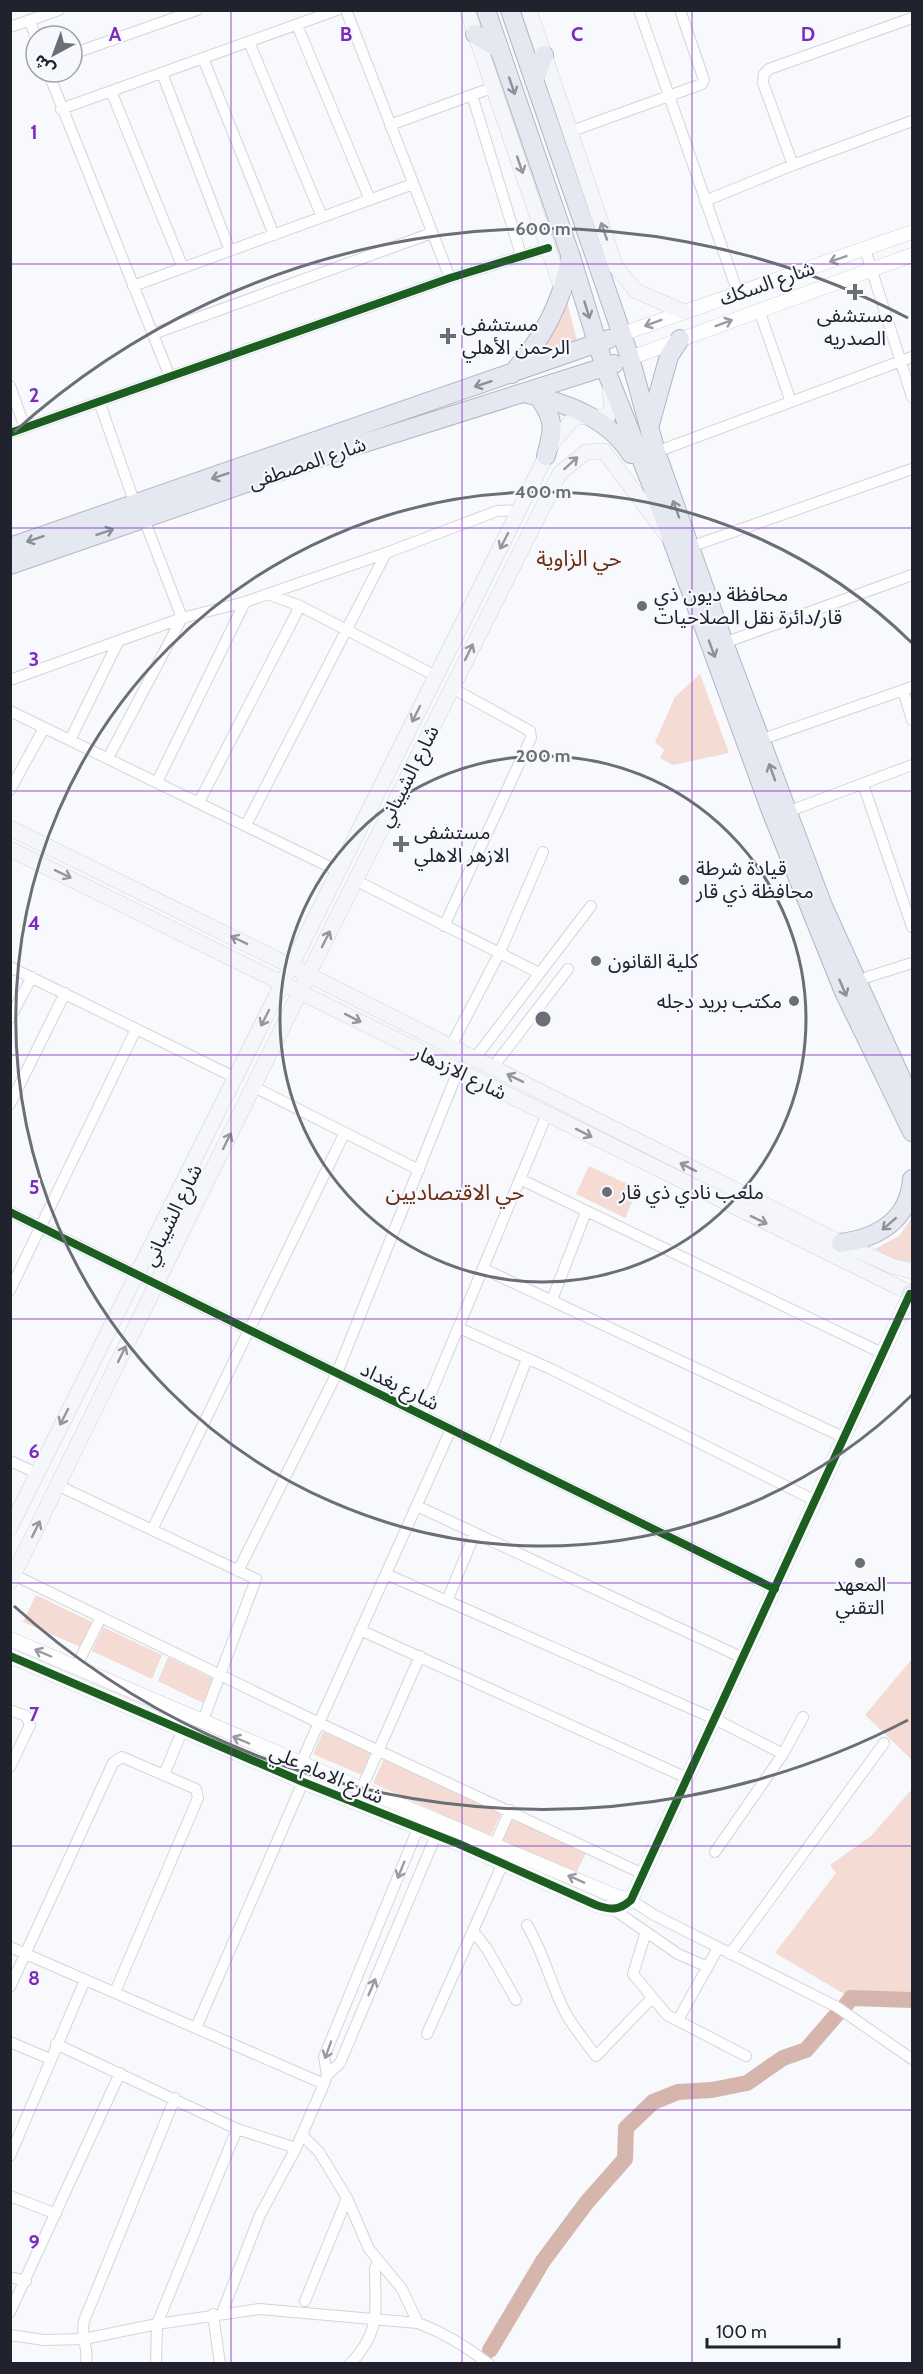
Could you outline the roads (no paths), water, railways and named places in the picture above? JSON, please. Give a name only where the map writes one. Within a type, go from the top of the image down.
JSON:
[{"type":"highway","points":[[486,10],[571,257],[607,375],[656,496],[670,540],[783,817],[855,981],[912,1102]]},
{"type":"highway","points":[[510,10],[630,358],[656,452],[760,740],[783,817],[844,992],[912,1132]]},
{"type":"highway","points":[[475,34],[499,49]]},
{"type":"highway","points":[[534,81],[544,55]]},
{"type":"highway","points":[[511,375],[536,344],[563,292],[571,257]]},
{"type":"highway","name":"شارع المصطفى","points":[[10,564],[140,511],[622,334]]},
{"type":"highway","points":[[649,429],[655,399],[669,356],[680,339]]},
{"type":"highway","name":"شارع المصطفى","points":[[10,547],[140,511],[531,394],[607,375],[630,358]]},
{"type":"highway","points":[[531,394],[595,418],[618,436],[656,496]]},
{"type":"highway","points":[[531,394],[551,415],[553,422],[546,456]]},
{"type":"highway","points":[[842,1243],[863,1240],[893,1223],[905,1206],[912,1179]]},
{"type":"main road","points":[[467,10],[563,292]]},
{"type":"main road","points":[[529,10],[569,132],[613,257],[622,276],[645,296],[684,312]]},
{"type":"main road","points":[[595,418],[603,419],[610,414],[607,375]]},
{"type":"main road","name":"شارع الشيباني","points":[[10,1528],[546,456],[559,432],[575,417],[595,418]]},
{"type":"main road","name":"شارع الشيباني","points":[[12,1578],[355,880],[560,473],[586,452],[604,451],[611,457],[670,540]]},
{"type":"main road","points":[[472,603],[489,612]]},
{"type":"main road","name":"شارع الازدهار","points":[[10,828],[310,975],[740,1193],[892,1266],[912,1271]]},
{"type":"main road","points":[[43,864],[51,847]]},
{"type":"main road","name":"شارع الازدهار","points":[[10,849],[912,1294]]},
{"type":"main road","points":[[639,1160],[646,1145]]},
{"type":"street","points":[[10,27],[59,10]]},
{"type":"street","points":[[84,50],[197,10]]},
{"type":"street","points":[[61,109],[337,10]]},
{"type":"street","points":[[346,10],[450,278]]},
{"type":"street","points":[[639,10],[738,293]]},
{"type":"street","points":[[569,132],[699,86],[704,80],[680,10]]},
{"type":"street","points":[[793,165],[763,83],[764,74],[769,69],[912,18]]},
{"type":"street","points":[[297,25],[370,200]]},
{"type":"street","points":[[249,42],[322,217]]},
{"type":"street","points":[[203,58],[274,235]]},
{"type":"street","points":[[162,73],[230,251]]},
{"type":"street","points":[[52,84],[170,376]]},
{"type":"street","points":[[390,126],[494,87]]},
{"type":"street","points":[[111,91],[183,268]]},
{"type":"street","points":[[472,95],[521,255]]},
{"type":"street","points":[[705,201],[793,165],[912,122]]},
{"type":"street","points":[[133,286],[413,184]]},
{"type":"street","name":"شارع السكك","points":[[622,334],[912,232]]},
{"type":"street","points":[[153,334],[432,233]]},
{"type":"street","points":[[10,433],[450,278],[548,248]]},
{"type":"street","points":[[865,249],[912,398]]},
{"type":"street","name":"شارع السكك","points":[[630,358],[912,255]]},
{"type":"street","points":[[759,310],[791,402]]},
{"type":"street","points":[[656,452],[912,357]]},
{"type":"street","points":[[10,386],[25,428]]},
{"type":"street","points":[[99,401],[182,618],[108,758]]},
{"type":"street","points":[[690,547],[912,469]]},
{"type":"street","points":[[10,680],[182,618],[245,602],[386,554],[496,511],[519,510]]},
{"type":"street","points":[[246,825],[386,554]]},
{"type":"street","points":[[724,643],[912,575]]},
{"type":"street","points":[[268,594],[300,606],[436,676]]},
{"type":"street","points":[[157,782],[245,602]]},
{"type":"street","points":[[199,802],[300,606]]},
{"type":"street","points":[[70,740],[118,642]]},
{"type":"street","points":[[444,926],[531,738],[530,730],[452,687]]},
{"type":"street","points":[[760,740],[908,688],[912,720]]},
{"type":"street","points":[[10,711],[338,871]]},
{"type":"street","points":[[10,789],[44,728]]},
{"type":"street","points":[[783,817],[912,765]]},
{"type":"street","points":[[863,784],[912,927]]},
{"type":"street","points":[[451,1046],[500,952],[543,852]]},
{"type":"street","points":[[355,880],[539,973]]},
{"type":"street","points":[[475,1058],[591,906]]},
{"type":"street","points":[[855,981],[912,963]]},
{"type":"street","points":[[10,967],[234,1077]]},
{"type":"street","points":[[493,1067],[568,969]]},
{"type":"street","points":[[10,1018],[32,977]]},
{"type":"street","points":[[10,1104],[65,993]]},
{"type":"street","points":[[10,1290],[136,1029]]},
{"type":"street","points":[[238,1571],[337,1373],[458,1071]]},
{"type":"street","points":[[254,1087],[419,1170]]},
{"type":"street","points":[[422,1415],[522,1180],[547,1114]]},
{"type":"street","points":[[152,1530],[344,1134]]},
{"type":"street","points":[[522,1180],[884,1354]]},
{"type":"street","name":"شارع بغداد","points":[[10,1212],[775,1589]]},
{"type":"street","points":[[552,1300],[586,1212]]},
{"type":"street","points":[[484,1269],[845,1438]]},
{"type":"street","points":[[708,1967],[678,1954],[614,1909],[631,1900],[912,1294]]},
{"type":"street","points":[[459,1328],[816,1501]]},
{"type":"street","points":[[492,1449],[527,1359]]},
{"type":"street","points":[[300,1764],[451,1429]]},
{"type":"street","points":[[10,1461],[37,1473]]},
{"type":"street","points":[[57,1485],[256,1579],[202,1723]]},
{"type":"street","points":[[417,1506],[743,1658]]},
{"type":"street","points":[[447,1601],[475,1533]]},
{"type":"street","points":[[386,1574],[715,1719],[783,1754]]},
{"type":"street","points":[[12,1578],[100,1617],[317,1722],[510,1810],[643,1874]]},
{"type":"street","points":[[76,1667],[100,1617]]},
{"type":"street","points":[[360,1630],[687,1778]]},
{"type":"street","name":"شارع الامام علي","points":[[10,1639],[424,1816],[438,1829],[503,1863],[596,1905],[614,1909]]},
{"type":"street","name":"شارع الامام علي","points":[[10,1656],[417,1829],[438,1829],[495,1844],[615,1896],[631,1900]]},
{"type":"street","points":[[362,1790],[420,1656]]},
{"type":"street","points":[[10,1710],[26,1716],[30,1725],[10,1767]]},
{"type":"street","points":[[715,1852],[783,1754],[803,1717]]},
{"type":"street","points":[[164,1775],[182,1731]]},
{"type":"street","points":[[730,1954],[884,1743]]},
{"type":"street","points":[[10,1987],[113,1763],[122,1757],[196,1789],[198,1798],[115,1992]]},
{"type":"street","points":[[196,2028],[303,1782]]},
{"type":"street","points":[[495,1844],[510,1810]]},
{"type":"street","points":[[325,2079],[324,2057],[424,1816]]},
{"type":"street","points":[[220,2364],[218,2314],[260,2215],[296,2148],[325,2079],[340,2063],[438,1829]]},
{"type":"street","points":[[427,2034],[503,1863]]},
{"type":"street","points":[[631,1900],[654,1915],[837,2007],[912,2059]]},
{"type":"street","points":[[527,1925],[537,1941],[544,1965],[565,2013],[596,2056],[651,1998]]},
{"type":"street","points":[[474,1932],[487,1948],[516,2000]]},
{"type":"street","points":[[646,1932],[633,1974],[651,1998],[668,2015],[746,2056]]},
{"type":"street","points":[[10,1947],[196,2028],[325,2079]]},
{"type":"street","points":[[678,2020],[718,1948]]},
{"type":"street","points":[[10,2156],[85,1980]]},
{"type":"street","points":[[10,2042],[50,2059]]},
{"type":"street","points":[[56,2044],[237,2129],[296,2148]]},
{"type":"street","points":[[10,2312],[120,2073]]},
{"type":"street","points":[[86,2364],[84,2320],[175,2098]]},
{"type":"street","points":[[156,2364],[157,2324],[237,2129]]},
{"type":"street","points":[[302,2134],[319,2152],[347,2198],[378,2262],[402,2289],[418,2323]]},
{"type":"street","points":[[10,2196],[56,2214]]},
{"type":"street","points":[[304,2301],[347,2198]]},
{"type":"street","points":[[350,2364],[363,2349],[377,2320],[375,2269],[378,2262]]},
{"type":"street","points":[[10,2277],[26,2281]]},
{"type":"street","points":[[10,2335],[44,2340],[84,2339],[157,2324],[259,2309],[418,2323],[458,2340],[489,2364]]},
{"type":"waterway","points":[[843,2009],[851,1998],[912,2000]]},
{"type":"waterway","points":[[490,2350],[543,2261],[587,2202],[625,2159],[626,2128],[653,2102],[678,2092],[712,2090],[747,2083],[783,2058],[806,2050],[838,2013]]},
{"type":"place","name":"مستشفى الصدريه","points":[[855,292]]},
{"type":"place","name":"مستشفى الرحمن الأهلي","points":[[448,336]]},
{"type":"place","name":"محافظة ديون ذي قار/دائرة نقل الصلاحيات","points":[[642,606]]},
{"type":"place","name":"مستشفى الازهر الاهلي","points":[[401,844]]},
{"type":"place","name":"قيادة شرطة محافظة ذي قار","points":[[684,880]]},
{"type":"place","name":"كلية القانون","points":[[596,961]]},
{"type":"place","name":"مكتب بريد دجله","points":[[794,1001]]},
{"type":"place","name":"ملعب نادي ذي قار","points":[[607,1192]]},
{"type":"place","name":"المعهد التقني","points":[[860,1563]]},
{"type":"district","name":"حي الزاوية","points":[[579,558]]},
{"type":"district","name":"حي الاقتصاديين","points":[[455,1192]]}]
